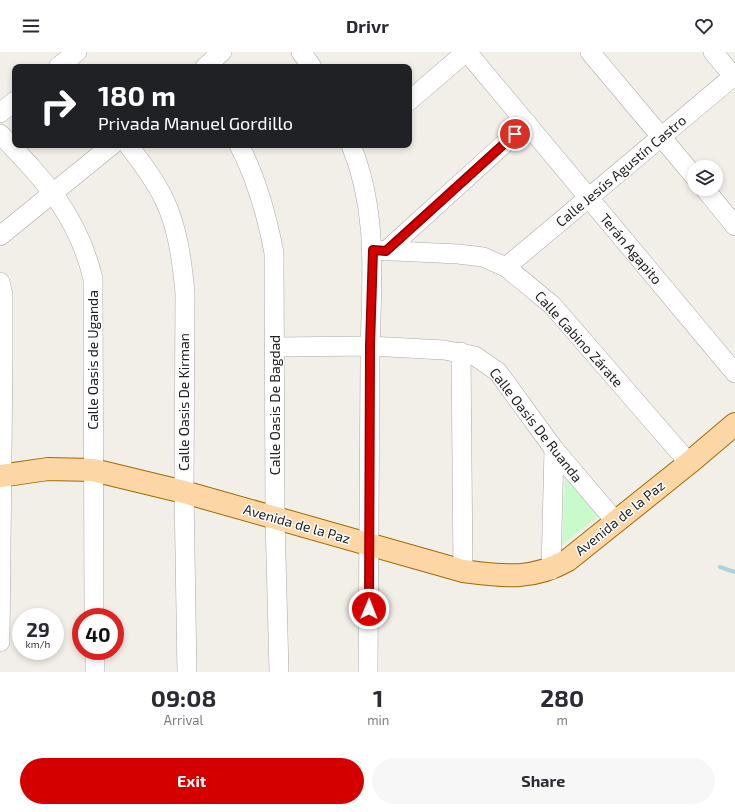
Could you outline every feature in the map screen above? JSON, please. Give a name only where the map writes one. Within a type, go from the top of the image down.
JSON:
[{"type":"main road","name":"Avenida de la Paz","points":[[1,475],[48,469],[93,470],[184,492],[463,571],[502,576],[540,573],[551,570],[568,560],[735,424]]},
{"type":"street","points":[[62,64],[77,52]]},
{"type":"street","points":[[208,64],[222,52]]},
{"type":"street","points":[[412,98],[467,52]]},
{"type":"street","name":"Terán Agapito","points":[[467,52],[735,373]]},
{"type":"street","points":[[590,52],[687,168]]},
{"type":"street","points":[[713,52],[735,76]]},
{"type":"street","name":"Calle Jesús Agustín Castro","points":[[506,267],[735,76]]},
{"type":"street","points":[[0,113],[12,103]]},
{"type":"street","points":[[379,251],[527,123]]},
{"type":"street","name":"Calle Oasis de Uganda","points":[[0,134],[12,147]]},
{"type":"street","name":"Calle Oasis de Uganda","points":[[13,148],[53,192],[66,212],[88,258],[93,279],[94,608]]},
{"type":"street","points":[[0,236],[108,148]]},
{"type":"street","name":"Calle Oasis De Kirman","points":[[130,148],[148,171],[164,199],[174,224],[182,263],[185,293],[184,492],[187,672]]},
{"type":"street","name":"Calle Oasis De Bagdad","points":[[240,148],[247,161],[266,215],[274,253],[276,347],[275,518],[279,672]]},
{"type":"street","points":[[354,148],[371,224],[379,251],[370,346],[370,545],[368,672]]},
{"type":"street","points":[[710,196],[735,226]]},
{"type":"street","name":"Calle Gabino Zárate","points":[[379,251],[439,253],[483,257],[506,267],[552,305],[689,463]]},
{"type":"street","points":[[0,282],[3,295],[0,642]]},
{"type":"street","name":"Calle Oasis De Ruanda","points":[[276,347],[370,346],[462,352],[475,356],[498,372],[554,449],[616,522]]},
{"type":"street","points":[[462,352],[463,571]]},
{"type":"street","points":[[551,570],[554,449]]},
{"type":"street","points":[[95,660],[95,672]]},
{"type":"green space","points":[[565,477],[602,514],[562,545]]},
{"type":"waterway","points":[[720,567],[735,572]]},
{"type":"route","points":[[369,609],[370,346],[373,250],[386,251],[515,134]]}]
